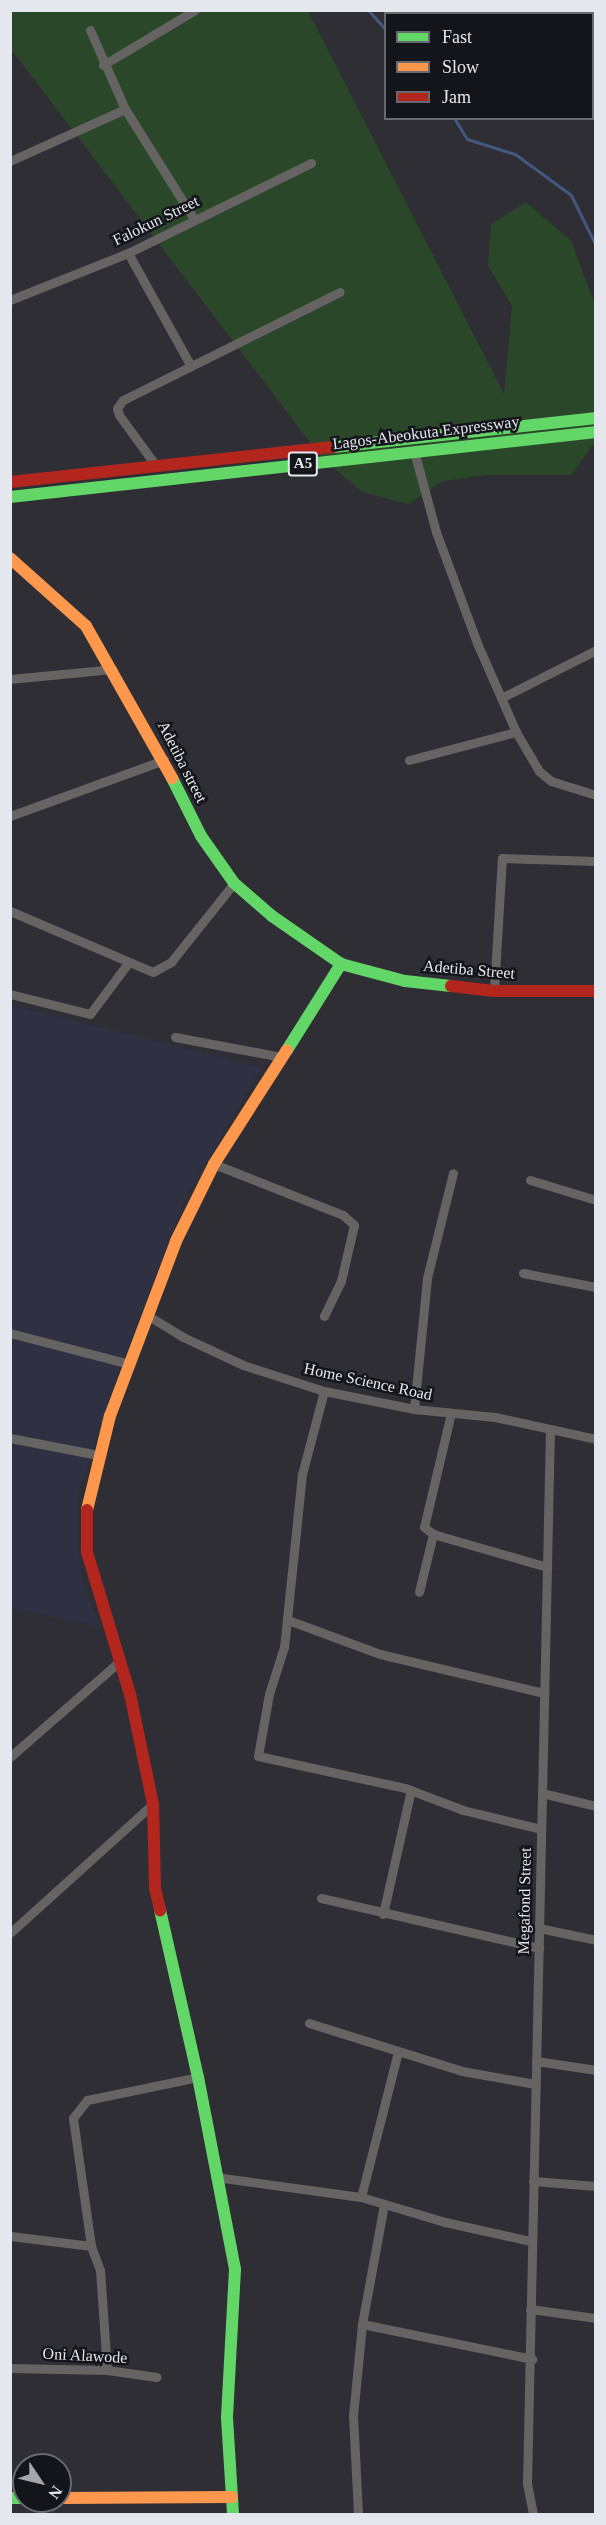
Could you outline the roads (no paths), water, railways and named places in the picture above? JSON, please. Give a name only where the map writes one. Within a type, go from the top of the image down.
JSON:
[{"type":"main road","name":"Lagos-Abeokuta Expressway","points":[[10,482],[154,464],[596,418]]},
{"type":"main road","name":"Lagos-Abeokuta Expressway","points":[[10,497],[596,432]]},
{"type":"main road","name":"Adetiba street","points":[[10,558],[86,626],[164,760],[201,836],[234,883],[272,916],[341,964]]},
{"type":"main road","name":"Adetiba Street","points":[[341,964],[405,981],[494,991],[596,991]]},
{"type":"main road","points":[[233,2514],[227,2418],[235,2269],[198,2077],[155,1888],[153,1803],[130,1694],[118,1662],[87,1552],[87,1504],[98,1455],[147,1315],[176,1241],[214,1164],[341,964]]},
{"type":"main road","points":[[72,2498],[232,2497]]},
{"type":"street","points":[[103,65],[195,10]]},
{"type":"street","points":[[90,30],[103,65],[125,109],[194,219]]},
{"type":"street","points":[[10,160],[125,109]]},
{"type":"street","name":"Falokun Street","points":[[10,300],[128,253],[311,163]]},
{"type":"street","points":[[128,253],[191,366]]},
{"type":"street","points":[[154,464],[117,408],[123,400],[340,292]]},
{"type":"street","points":[[414,451],[440,543],[516,732],[539,771],[551,781],[596,795]]},
{"type":"street","points":[[501,698],[596,650]]},
{"type":"street","points":[[10,679],[113,669]]},
{"type":"street","points":[[410,760],[516,732]]},
{"type":"street","points":[[10,816],[164,760]]},
{"type":"street","points":[[494,991],[502,858],[596,861]]},
{"type":"street","points":[[10,911],[153,972],[162,969],[234,883]]},
{"type":"street","points":[[10,994],[90,1014],[128,963]]},
{"type":"street","points":[[175,1037],[282,1057]]},
{"type":"street","points":[[214,1164],[343,1215],[354,1225],[340,1281],[324,1316]]},
{"type":"street","points":[[414,1409],[427,1278],[453,1173]]},
{"type":"street","points":[[530,1180],[596,1200]]},
{"type":"street","points":[[523,1273],[596,1287]]},
{"type":"street","name":"Home Science Road","points":[[147,1315],[183,1337],[243,1365],[324,1391],[414,1409],[495,1417],[596,1439]]},
{"type":"street","points":[[10,1333],[130,1364]]},
{"type":"street","points":[[324,1391],[302,1474],[288,1620],[256,1749],[258,1756],[411,1790],[463,1810],[541,1829]]},
{"type":"street","points":[[451,1413],[424,1518],[424,1527],[433,1534],[547,1567]]},
{"type":"street","name":"Megafond Street","points":[[533,2514],[527,2483],[532,2359],[531,2241],[550,1429]]},
{"type":"street","points":[[10,1438],[98,1455]]},
{"type":"street","points":[[419,1592],[433,1534]]},
{"type":"street","points":[[288,1620],[380,1654],[544,1694]]},
{"type":"street","points":[[13,1750],[118,1662]]},
{"type":"street","points":[[383,1914],[411,1790]]},
{"type":"street","points":[[542,1793],[596,1806]]},
{"type":"street","points":[[10,1934],[153,1803]]},
{"type":"street","points":[[321,1898],[539,1948]]},
{"type":"street","points":[[539,1928],[596,1940]]},
{"type":"street","points":[[309,2023],[462,2072],[536,2084]]},
{"type":"street","points":[[361,2197],[398,2052]]},
{"type":"street","points":[[536,2061],[596,2070]]},
{"type":"street","points":[[107,2370],[102,2291],[92,2246],[73,2118],[79,2107],[87,2100],[198,2077]]},
{"type":"street","points":[[216,2176],[361,2197],[531,2241]]},
{"type":"street","points":[[533,2181],[596,2186]]},
{"type":"street","points":[[358,2514],[353,2416],[362,2324],[384,2204]]},
{"type":"street","points":[[10,2236],[92,2246]]},
{"type":"street","points":[[530,2309],[596,2318]]},
{"type":"street","points":[[362,2324],[532,2359]]},
{"type":"street","name":"Oni Alawode","points":[[10,2368],[107,2370],[157,2377]]},
{"type":"waterway","points":[[368,10],[384,28]]},
{"type":"waterway","points":[[455,120],[467,139],[515,154],[571,195],[596,246]]}]
